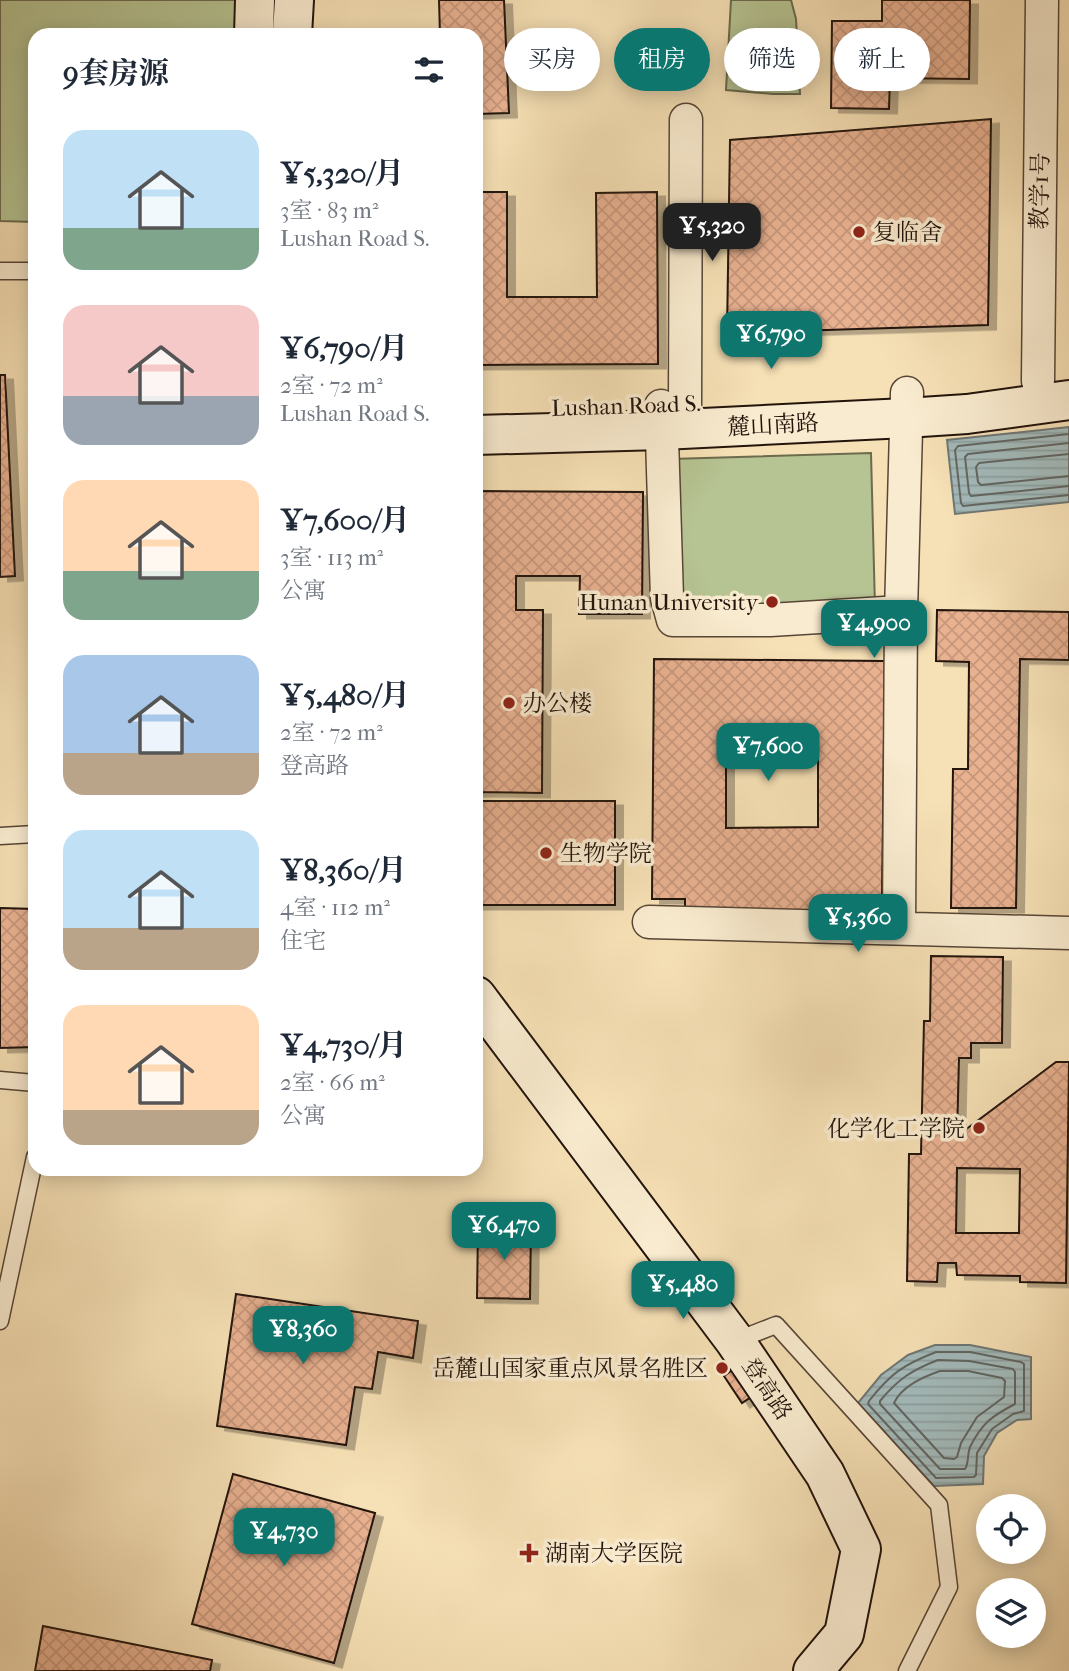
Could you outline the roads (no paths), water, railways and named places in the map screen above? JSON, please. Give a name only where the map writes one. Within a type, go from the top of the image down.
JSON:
[{"type":"street","points":[[254,28],[255,0]]},
{"type":"street","points":[[292,28],[294,0]]},
{"type":"street","name":"教学1号","points":[[1051,17],[1059,386]]},
{"type":"street","points":[[686,120],[669,414],[667,598],[673,620],[770,620],[901,612]]},
{"type":"street","name":"Lushan Road S.","points":[[483,411],[669,414],[907,406],[972,389],[1059,386]]},
{"type":"street","points":[[899,928],[901,612],[907,406]]},
{"type":"street","points":[[483,434],[669,414]]},
{"type":"street","points":[[649,922],[1069,933]]},
{"type":"street","name":"登高路","points":[[483,1005],[735,1342],[825,1474],[861,1549],[844,1634],[813,1671]]},
{"type":"lane","points":[[0,271],[28,271]]},
{"type":"lane","points":[[0,836],[28,834]]},
{"type":"lane","points":[[0,1080],[28,1082]]},
{"type":"lane","points":[[0,1321],[31,1176]]},
{"type":"lane","points":[[735,1342],[776,1325],[939,1505],[949,1587],[906,1671]]},
{"type":"water","points":[[1069,427],[1069,502],[955,514],[947,440]]},
{"type":"water","points":[[935,1345],[970,1345],[1031,1357],[1031,1419],[1017,1420],[997,1433],[984,1456],[983,1484],[934,1486],[858,1403],[881,1375],[908,1355]]},
{"type":"place","name":"复临舍","points":[[859,232]]},
{"type":"place","name":"Hunan University","points":[[772,602]]},
{"type":"place","name":"办公楼","points":[[509,703]]},
{"type":"place","name":"生物学院","points":[[546,853]]},
{"type":"place","name":"化学化工学院","points":[[979,1128]]},
{"type":"place","name":"岳麓山国家重点风景名胜区","points":[[722,1368]]},
{"type":"place","name":"湖南大学医院","points":[[529,1553]]}]
